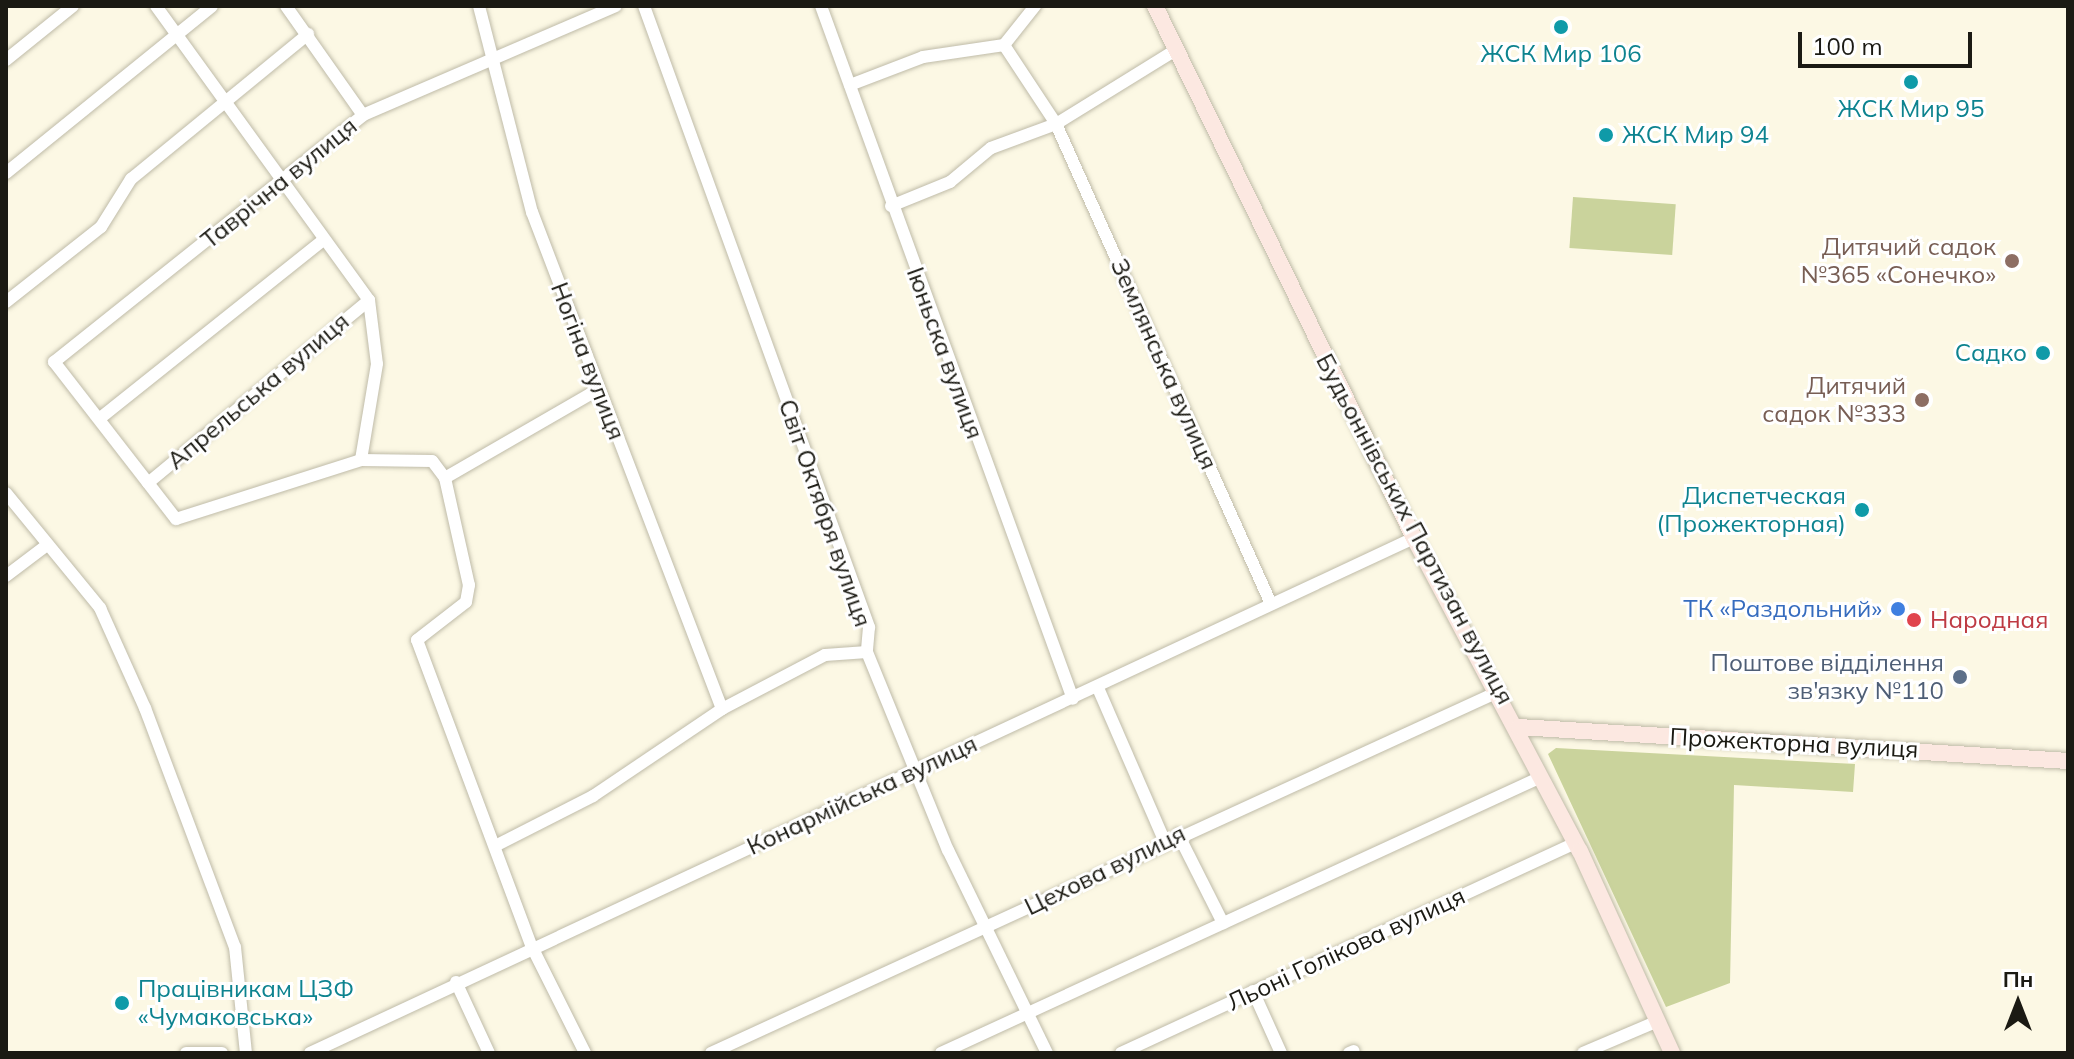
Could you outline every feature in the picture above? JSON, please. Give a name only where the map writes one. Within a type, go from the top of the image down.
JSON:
[{"type":"main road","name":"Будьоннівських Партизан вулиця","points":[[1158,7],[1174,51],[1414,538],[1519,727],[1672,1053]]},
{"type":"main road","name":"Прожекторна вулиця","points":[[1519,727],[2068,761]]},
{"type":"street","points":[[6,60],[73,6]]},
{"type":"street","points":[[156,6],[321,242],[369,300],[377,364],[361,460]]},
{"type":"street","points":[[6,173],[212,6]]},
{"type":"street","points":[[286,6],[363,115]]},
{"type":"street","name":"Ногіна вулиця","points":[[479,6],[532,212],[722,709]]},
{"type":"street","name":"Таврічна вулиця","points":[[99,419],[54,362],[281,185],[363,115],[493,55],[616,6]]},
{"type":"street","name":"Світ Октября вулиця","points":[[644,6],[869,627],[867,652],[913,771],[984,928],[1047,1053]]},
{"type":"street","name":"Iюньска вулиця","points":[[821,6],[891,206],[1073,699]]},
{"type":"street","points":[[850,85],[923,57],[1004,45],[1035,6]]},
{"type":"street","points":[[6,302],[101,227],[131,179],[308,34]]},
{"type":"street","name":"Землянська вулиця","points":[[1004,45],[1056,124],[1271,604]]},
{"type":"street","points":[[891,206],[950,182],[991,148],[1056,124],[1174,51]]},
{"type":"street","points":[[321,242],[99,419],[176,519],[361,460],[432,461],[445,478],[469,585],[466,602],[417,640],[532,947],[585,1053]]},
{"type":"street","name":"Апрельська вулиця","points":[[148,483],[369,300]]},
{"type":"street","points":[[445,478],[599,389]]},
{"type":"street","points":[[7,494],[100,608],[203,856],[235,947],[246,1053]]},
{"type":"street","name":"Конармійська вулиця","points":[[310,1053],[456,982],[1098,688],[1414,538]]},
{"type":"street","points":[[6,576],[47,545]]},
{"type":"street","points":[[495,846],[593,796],[722,709],[825,655],[867,652]]},
{"type":"street","points":[[1098,688],[1164,840]]},
{"type":"street","name":"Цехова вулиця","points":[[711,1053],[984,928],[1164,840],[1500,691]]},
{"type":"street","points":[[941,1053],[1541,777]]},
{"type":"street","points":[[1178,834],[1223,923]]},
{"type":"street","name":"Льоні Голікова вулиця","points":[[1121,1053],[1572,845]]},
{"type":"street","points":[[456,982],[489,1053]]},
{"type":"street","points":[[1253,991],[1281,1053]]},
{"type":"street","points":[[1583,1053],[1658,1021]]},
{"type":"street","points":[[186,1053],[222,1053]]},
{"type":"green space","points":[[1573,197],[1676,204],[1672,255],[1569,248]]},
{"type":"green space","points":[[1556,748],[1855,764],[1853,792],[1734,785],[1730,983],[1666,1007],[1548,754]]},
{"type":"place","name":"ЖСК Мир 106","points":[[1561,27]]},
{"type":"place","name":"ЖСК Мир 95","points":[[1911,82]]},
{"type":"place","name":"ЖСК Мир 94","points":[[1606,135]]},
{"type":"place","name":"Дитячий садок №365 «Сонечко»","points":[[2012,261]]},
{"type":"place","name":"Садко","points":[[2043,353]]},
{"type":"place","name":"Дитячий садок №333","points":[[1922,400]]},
{"type":"place","name":"Диспетческая (Прожекторная)","points":[[1862,510]]},
{"type":"place","name":"ТК «Раздольний»","points":[[1898,609]]},
{"type":"place","name":"Народная","points":[[1914,620]]},
{"type":"place","name":"Поштове відділення зв'язку №110","points":[[1960,677]]},
{"type":"place","name":"Працівникам ЦЗФ «Чумаковська»","points":[[122,1003]]}]
